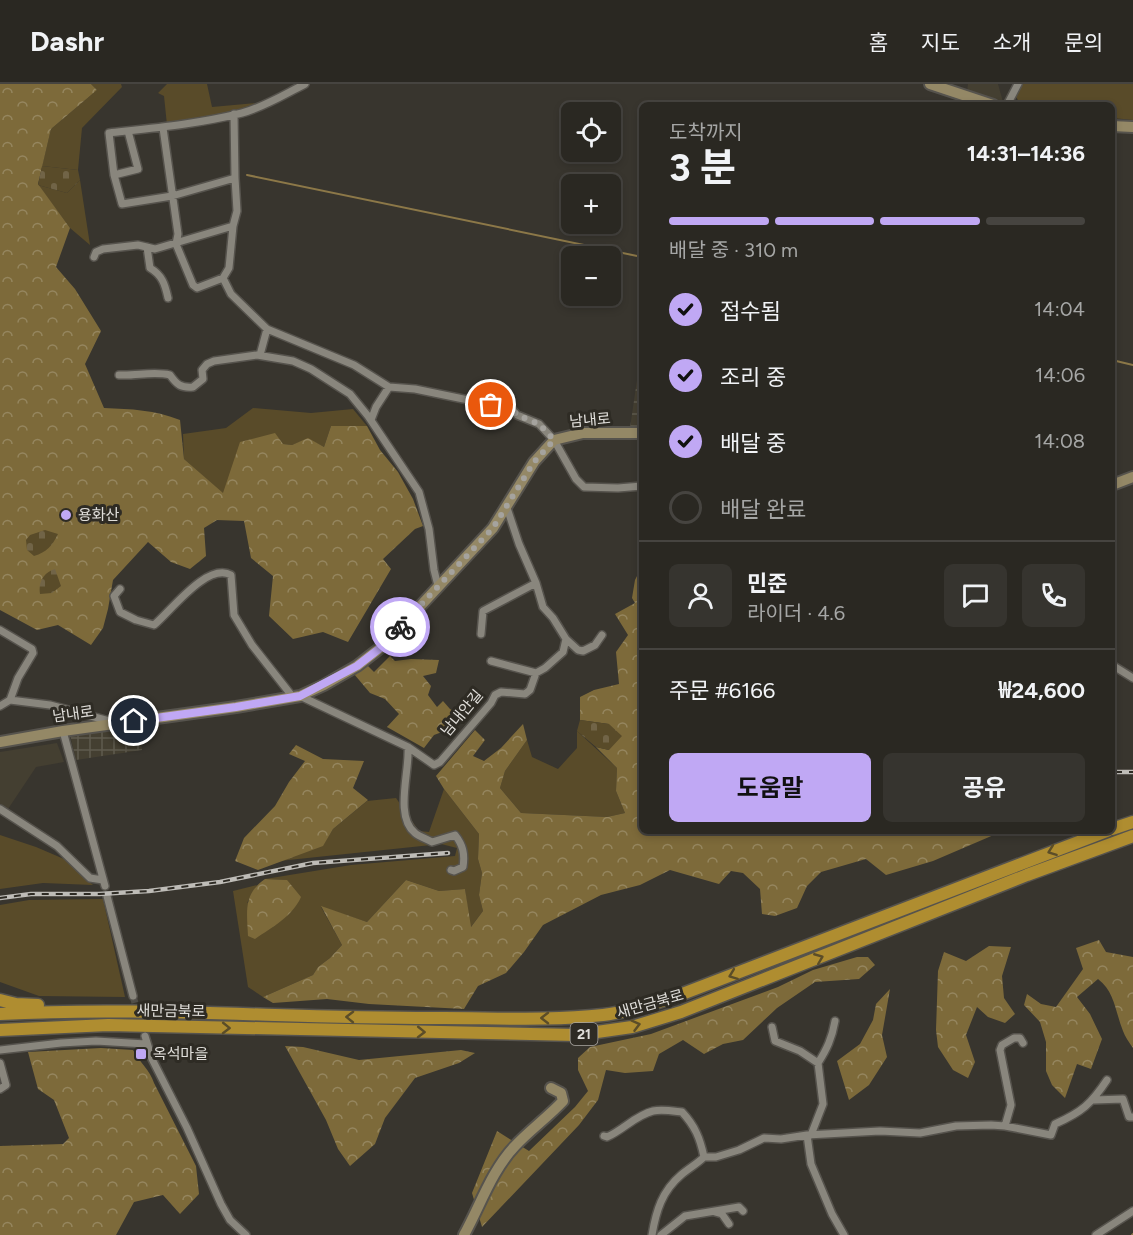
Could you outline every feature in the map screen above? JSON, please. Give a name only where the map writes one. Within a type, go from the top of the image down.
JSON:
[{"type":"highway","points":[[1115,828],[1133,822]]},
{"type":"highway","name":"새만금북로","points":[[0,1014],[135,1012],[405,1018],[567,1017],[626,1010],[677,996],[1099,834]]},
{"type":"highway","name":"새만금북로","points":[[0,1030],[108,1025],[576,1035],[632,1027],[732,993],[1027,875],[1133,836]]},
{"type":"highway","points":[[0,999],[16,1004],[135,1012]]},
{"type":"highway","points":[[0,1039],[108,1025]]},
{"type":"street","points":[[235,178],[172,196],[122,204],[114,174],[109,133],[163,128],[234,114],[262,105],[305,84]]},
{"type":"street","points":[[930,84],[984,102]]},
{"type":"street","points":[[1009,102],[1018,84]]},
{"type":"street","points":[[163,128],[178,234],[176,244],[193,285],[197,288],[223,278],[228,268],[237,212],[234,114]]},
{"type":"street","points":[[1115,126],[1133,127]]},
{"type":"street","points":[[114,174],[138,169],[128,131]]},
{"type":"street","points":[[94,257],[96,252],[103,249],[138,245],[155,249],[233,226]]},
{"type":"street","points":[[147,246],[150,268],[158,272],[164,281],[168,298]]},
{"type":"street","points":[[223,278],[231,294],[267,329],[354,365],[388,387],[426,391],[512,409],[517,415],[539,424],[554,440],[576,479],[584,487],[639,486]]},
{"type":"street","points":[[260,355],[267,329]]},
{"type":"street","points":[[119,375],[136,376],[160,373],[170,375],[182,388],[193,387],[203,379],[202,370],[207,364],[260,355],[293,361],[311,369],[350,394],[371,420],[419,492],[429,529],[438,586]]},
{"type":"street","points":[[371,420],[388,387]]},
{"type":"street","name":"남내로","points":[[0,742],[296,696],[357,666],[384,645],[493,528],[534,462],[554,440],[583,433],[639,433]]},
{"type":"street","points":[[1115,484],[1133,477]]},
{"type":"street","points":[[507,507],[543,607],[566,639],[578,650],[583,651],[595,645],[602,635]]},
{"type":"street","points":[[120,589],[114,596],[120,612],[154,625],[198,583],[220,573],[225,572],[231,575],[234,615],[252,645],[296,696]]},
{"type":"street","points":[[481,634],[483,611],[536,583]]},
{"type":"street","points":[[0,630],[32,649],[33,653],[18,678],[10,700]]},
{"type":"street","name":"남내안길","points":[[296,696],[408,747],[434,765],[440,762],[473,725],[495,695],[501,692],[525,694],[530,690],[536,673],[563,652],[566,639]]},
{"type":"street","points":[[491,661],[536,673]]},
{"type":"street","points":[[1115,667],[1133,678]]},
{"type":"street","points":[[0,706],[10,700],[50,705],[118,723]]},
{"type":"street","points":[[0,809],[57,846],[90,878],[104,883],[63,731]]},
{"type":"street","points":[[408,747],[410,761],[404,807],[407,825],[416,834],[432,842],[455,835],[461,842],[463,867],[451,870]]},
{"type":"street","points":[[107,896],[133,996]]},
{"type":"street","points":[[835,1021],[833,1035],[818,1063],[824,1104],[809,1135],[811,1164],[832,1214],[844,1235]]},
{"type":"street","points":[[772,1027],[776,1041],[800,1051],[818,1063]]},
{"type":"street","points":[[1005,1126],[1011,1105],[1000,1050],[1002,1045],[1014,1038],[1020,1038],[1023,1043]]},
{"type":"street","points":[[0,1050],[62,1043],[145,1040],[221,1204],[230,1220],[246,1235]]},
{"type":"street","points":[[0,1063],[6,1085],[0,1089]]},
{"type":"street","points":[[652,1235],[659,1205],[665,1192],[674,1181],[704,1156],[716,1157],[739,1150],[764,1138],[781,1139],[880,1131],[920,1132],[956,1126],[1005,1126],[1051,1135],[1055,1124],[1071,1117],[1094,1100],[1107,1080]]},
{"type":"street","points":[[464,1235],[504,1159],[514,1146],[563,1101],[561,1093],[550,1088]]},
{"type":"street","points":[[1094,1100],[1123,1099],[1129,1117],[1133,1117]]},
{"type":"street","points":[[604,1136],[614,1134],[638,1117],[654,1111],[682,1112],[694,1127],[701,1141],[704,1156]]},
{"type":"street","points":[[661,1235],[685,1216],[739,1208],[743,1211]]},
{"type":"street","points":[[710,1211],[722,1214],[729,1224]]},
{"type":"street","points":[[1096,1235],[1133,1211]]},
{"type":"shaded area","points":[[968,84],[998,84],[1003,102],[967,91]]},
{"type":"shaded area","points":[[639,366],[639,428],[630,428]]},
{"type":"shaded area","points":[[139,726],[142,750],[76,760],[70,735]]},
{"type":"shaded area","points":[[57,743],[64,762],[36,767],[8,809],[0,804],[0,752]]},
{"type":"green space","points":[[0,84],[91,84],[97,90],[51,129],[38,184],[70,228],[56,267],[75,289],[101,331],[85,364],[104,408],[152,412],[180,420],[184,459],[223,493],[240,442],[275,433],[283,444],[292,445],[308,438],[324,447],[331,426],[367,426],[380,450],[398,472],[413,499],[423,526],[415,529],[383,559],[391,569],[348,642],[323,632],[293,639],[269,616],[273,576],[251,558],[244,521],[217,520],[204,528],[206,556],[190,569],[171,562],[148,542],[113,580],[103,628],[91,645],[58,625],[37,630],[0,610]]},
{"type":"green space","points":[[91,84],[121,84],[122,87],[82,128],[78,170],[42,166],[51,129],[97,90]]},
{"type":"green space","points":[[167,84],[207,84],[212,107],[256,103],[241,110],[167,125],[164,96],[158,93]]},
{"type":"green space","points":[[1022,84],[1133,84],[1133,120],[1115,118],[1115,102],[1019,102],[1016,97]]},
{"type":"green space","points":[[42,166],[78,170],[80,180],[67,193],[38,185]]},
{"type":"green space","points":[[80,180],[90,245],[70,228],[38,185],[67,193]]},
{"type":"green space","points":[[253,408],[311,413],[353,409],[367,426],[331,426],[324,447],[308,439],[292,445],[283,444],[223,494],[184,459],[183,434],[226,428]]},
{"type":"green space","points":[[45,530],[58,534],[49,548],[34,556],[27,550],[26,540],[30,535]]},
{"type":"green space","points":[[55,569],[61,586],[52,593],[40,594],[43,578]]},
{"type":"green space","points":[[639,572],[639,834],[996,834],[933,861],[886,875],[866,859],[821,872],[807,886],[797,908],[775,916],[762,914],[760,889],[743,873],[731,871],[719,884],[670,870],[640,885],[601,895],[543,925],[506,973],[478,986],[464,1009],[369,1004],[327,999],[273,1003],[263,997],[313,975],[318,967],[342,945],[321,906],[367,922],[406,880],[439,891],[465,889],[471,927],[483,911],[479,895],[482,873],[478,859],[479,834],[436,776],[475,730],[485,740],[473,756],[484,761],[501,748],[523,724],[527,740],[505,771],[500,788],[521,813],[607,817],[625,813],[616,791],[617,768],[596,747],[609,750],[609,724],[580,720],[580,697],[594,690],[619,684],[616,652],[628,635],[615,614],[635,603],[632,598]]},
{"type":"green space","points":[[390,656],[395,661],[439,660],[436,673],[423,676],[431,686],[428,695],[437,707],[443,701],[450,709],[461,715],[458,726],[434,735],[424,748],[387,727],[399,714],[385,699],[370,693],[354,674],[366,664],[374,672]]},
{"type":"green space","points":[[580,720],[609,724],[622,736],[609,750],[596,747],[577,731]]},
{"type":"green space","points":[[577,731],[617,768],[616,791],[625,813],[607,817],[521,813],[500,788],[505,771],[527,740],[532,757],[558,769],[577,748]]},
{"type":"green space","points":[[296,745],[323,759],[364,761],[353,788],[368,800],[333,829],[323,846],[258,870],[235,861],[244,838],[275,806],[305,761],[289,754]]},
{"type":"green space","points":[[444,789],[479,834],[478,859],[482,873],[479,895],[483,911],[470,928],[465,889],[439,891],[406,880],[367,922],[321,907],[342,945],[318,967],[313,975],[263,997],[248,987],[233,891],[257,885],[247,903],[286,880],[265,879],[351,865],[455,856],[457,848],[441,844],[279,861],[323,845],[333,829],[367,801],[396,798],[419,831],[429,832]]},
{"type":"green space","points":[[0,835],[64,859],[93,885],[43,883],[0,889]]},
{"type":"green space","points":[[265,879],[287,880],[301,897],[287,916],[255,939],[248,936],[248,904],[253,891]]},
{"type":"green space","points":[[103,899],[125,997],[39,996],[0,982],[0,905],[29,900]]},
{"type":"green space","points":[[1099,940],[1106,952],[1133,957],[1133,1048],[1124,1033],[1108,990],[1098,979],[1077,997],[1090,1014],[1102,1039],[1091,1069],[1077,1064],[1065,1098],[1052,1085],[1046,1071],[1046,1042],[1040,1022],[1024,1005],[1027,994],[1041,1004],[1056,1007],[1083,969],[1076,948]]},
{"type":"green space","points":[[989,946],[1011,947],[1002,976],[1004,998],[1015,1014],[1005,1023],[988,1017],[977,1007],[966,1035],[975,1062],[968,1078],[953,1070],[938,1047],[936,1030],[938,971],[944,952],[966,961]]},
{"type":"green space","points":[[857,957],[868,957],[875,965],[859,979],[815,982],[777,1008],[743,1040],[723,1044],[704,1054],[683,1040],[659,1054],[653,1071],[625,1073],[606,1070],[598,1100],[579,1125],[482,1227],[472,1193],[497,1131],[529,1151],[575,1107],[588,1091],[578,1070],[578,1058],[590,1047],[651,1034],[778,987],[813,970]]},
{"type":"green space","points":[[890,989],[882,1035],[887,1057],[869,1085],[849,1100],[837,1061],[860,1044],[873,1020],[876,1004]]},
{"type":"green space","points":[[285,1046],[303,1047],[359,1060],[461,1050],[475,1053],[459,1063],[415,1078],[385,1118],[375,1144],[350,1166],[338,1149],[326,1120]]},
{"type":"green space","points":[[101,1048],[133,1050],[147,1070],[196,1166],[199,1194],[180,1214],[163,1195],[134,1202],[116,1235],[0,1235],[0,1146],[63,1144],[69,1138],[54,1100],[38,1089],[28,1052]]},
{"type":"waterway","points":[[247,175],[639,256]]},
{"type":"waterway","points":[[1115,361],[1133,365]]},
{"type":"tunnel","points":[[133,996],[142,1028]]},
{"type":"railway","points":[[1115,772],[1133,772]]},
{"type":"railway","points":[[0,898],[31,894],[149,891],[220,882],[313,863],[448,853]]},
{"type":"way so far","points":[[400,627],[493,528],[534,462],[554,440],[539,424],[517,415],[512,409],[491,405]]},
{"type":"place","name":"용화산","points":[[66,515]]},
{"type":"place","name":"옥석마을","points":[[141,1054]]},
{"type":"route","points":[[134,721],[300,696],[357,666],[384,645],[400,627]]}]
